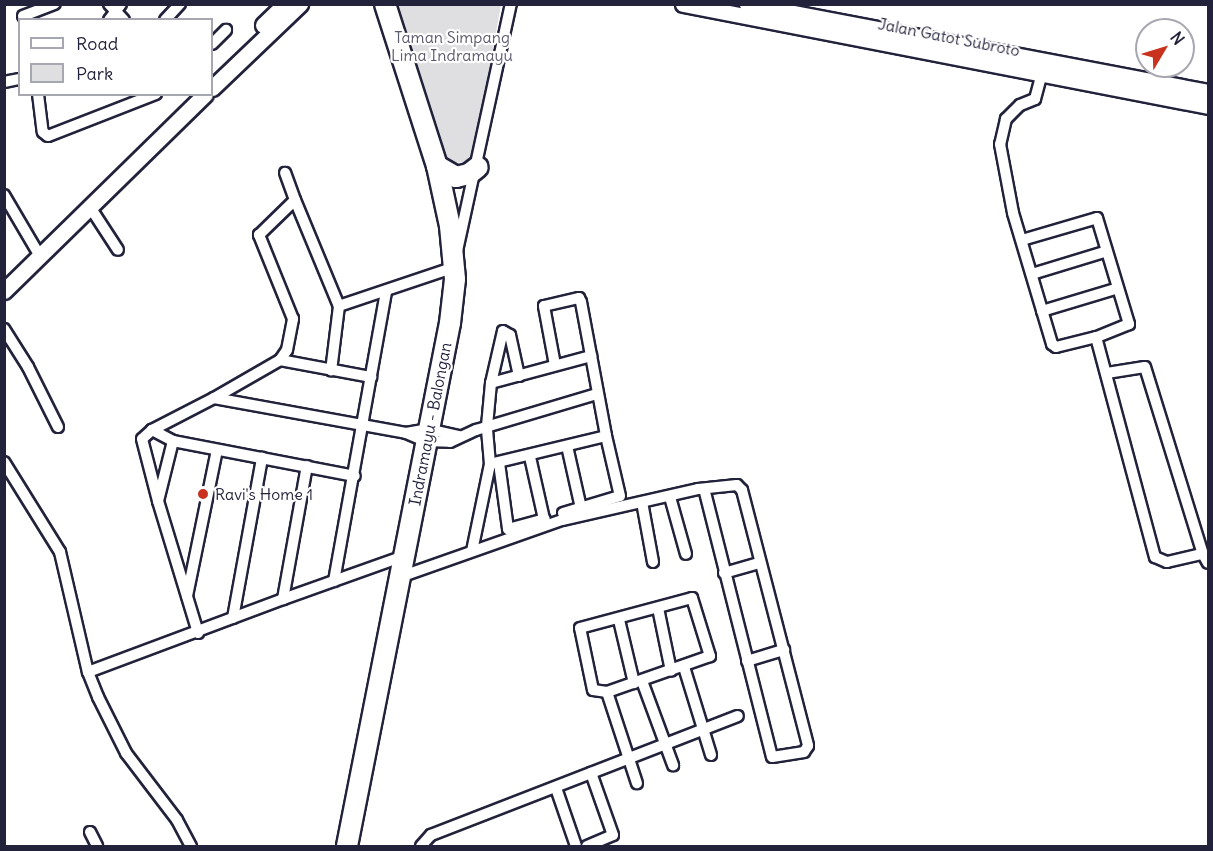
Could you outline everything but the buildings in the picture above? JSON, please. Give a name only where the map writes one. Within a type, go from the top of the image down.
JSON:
[{"type":"highway","name":"Indramayu - Balongan","points":[[347,846],[450,323],[454,265],[437,166],[385,4]]},
{"type":"highway","points":[[437,166],[456,177],[470,174],[478,167]]},
{"type":"street","points":[[21,4],[24,18],[55,4]]},
{"type":"street","points":[[167,18],[180,4]]},
{"type":"street","points":[[213,74],[285,4]]},
{"type":"street","points":[[213,83],[300,4]]},
{"type":"street","points":[[339,306],[454,265],[478,167],[510,4]]},
{"type":"street","name":"Jalan Gatot Subroto","points":[[683,4],[871,34],[1042,76],[1209,106]]},
{"type":"street","name":"Jalan Gatot Subroto","points":[[747,4],[809,10],[871,34]]},
{"type":"street","points":[[213,43],[226,30]]},
{"type":"street","name":"Jalan Gatot Subroto","points":[[890,38],[1209,92]]},
{"type":"street","points":[[1022,240],[1095,216],[1129,324],[1096,337],[1053,346],[1022,240],[1000,144],[1006,119],[1038,94],[1042,76]]},
{"type":"street","points":[[38,96],[43,132],[48,136],[151,96]]},
{"type":"street","points":[[4,277],[90,207],[199,96]]},
{"type":"street","points":[[4,291],[37,252],[199,96]]},
{"type":"street","points":[[285,173],[339,306],[331,370]]},
{"type":"street","points":[[4,195],[37,252]]},
{"type":"street","points":[[198,633],[158,501],[142,439],[152,430],[280,360],[287,350],[293,319],[260,235],[295,200]]},
{"type":"street","points":[[90,207],[118,250]]},
{"type":"street","points":[[1032,274],[1107,251]]},
{"type":"street","points":[[1042,311],[1118,288]]},
{"type":"street","points":[[334,581],[355,476],[386,291]]},
{"type":"street","points":[[519,376],[510,335],[503,331],[491,383],[487,426],[507,527],[512,529],[620,496],[597,394],[580,299],[547,303],[544,308],[555,365]]},
{"type":"street","points":[[4,329],[28,367],[58,427]]},
{"type":"street","points":[[1096,337],[1155,557],[1167,562],[1206,558],[1145,366],[1107,373]]},
{"type":"street","points":[[491,383],[591,356]]},
{"type":"street","points":[[280,360],[371,377]]},
{"type":"street","points":[[214,398],[362,426],[427,435],[450,442],[459,436],[487,426],[597,394]]},
{"type":"street","points":[[152,430],[173,441],[355,476]]},
{"type":"street","points":[[494,464],[530,457],[606,436]]},
{"type":"street","points":[[158,501],[173,441]]},
{"type":"street","points":[[567,446],[581,508]]},
{"type":"street","points":[[187,597],[217,450]]},
{"type":"street","points":[[530,457],[544,519]]},
{"type":"street","points":[[233,618],[262,458]]},
{"type":"street","points":[[4,462],[60,552],[88,672],[126,753],[177,820],[191,846]]},
{"type":"street","points":[[472,551],[494,464]]},
{"type":"street","points":[[282,600],[308,466]]},
{"type":"street","points":[[400,577],[562,520],[704,489],[740,486],[758,563],[784,650],[808,746],[804,752],[772,757],[704,489]]},
{"type":"street","points":[[670,497],[686,554]]},
{"type":"street","points":[[642,502],[653,562]]},
{"type":"street","points":[[88,672],[404,556]]},
{"type":"street","points":[[724,573],[758,563]]},
{"type":"street","points":[[692,598],[695,601],[710,656],[684,667],[607,692],[594,690],[579,629],[619,620],[692,598]]},
{"type":"street","points":[[658,608],[671,671]]},
{"type":"street","points":[[619,620],[638,682],[674,765]]},
{"type":"street","points":[[747,661],[784,650]]},
{"type":"street","points":[[684,667],[711,755]]},
{"type":"street","points":[[607,692],[638,783]]},
{"type":"street","points":[[422,846],[431,835],[738,716]]},
{"type":"street","points":[[587,846],[613,835],[591,773]]},
{"type":"street","points":[[556,788],[576,846]]},
{"type":"street","points":[[90,832],[97,846]]},
{"type":"green space","name":"Taman Simpang Lima Indramayu","points":[[396,5],[501,5],[474,152],[466,162],[451,163],[442,157]]},
{"type":"place","name":"Ravi's Home 1","points":[[203,494]]}]
